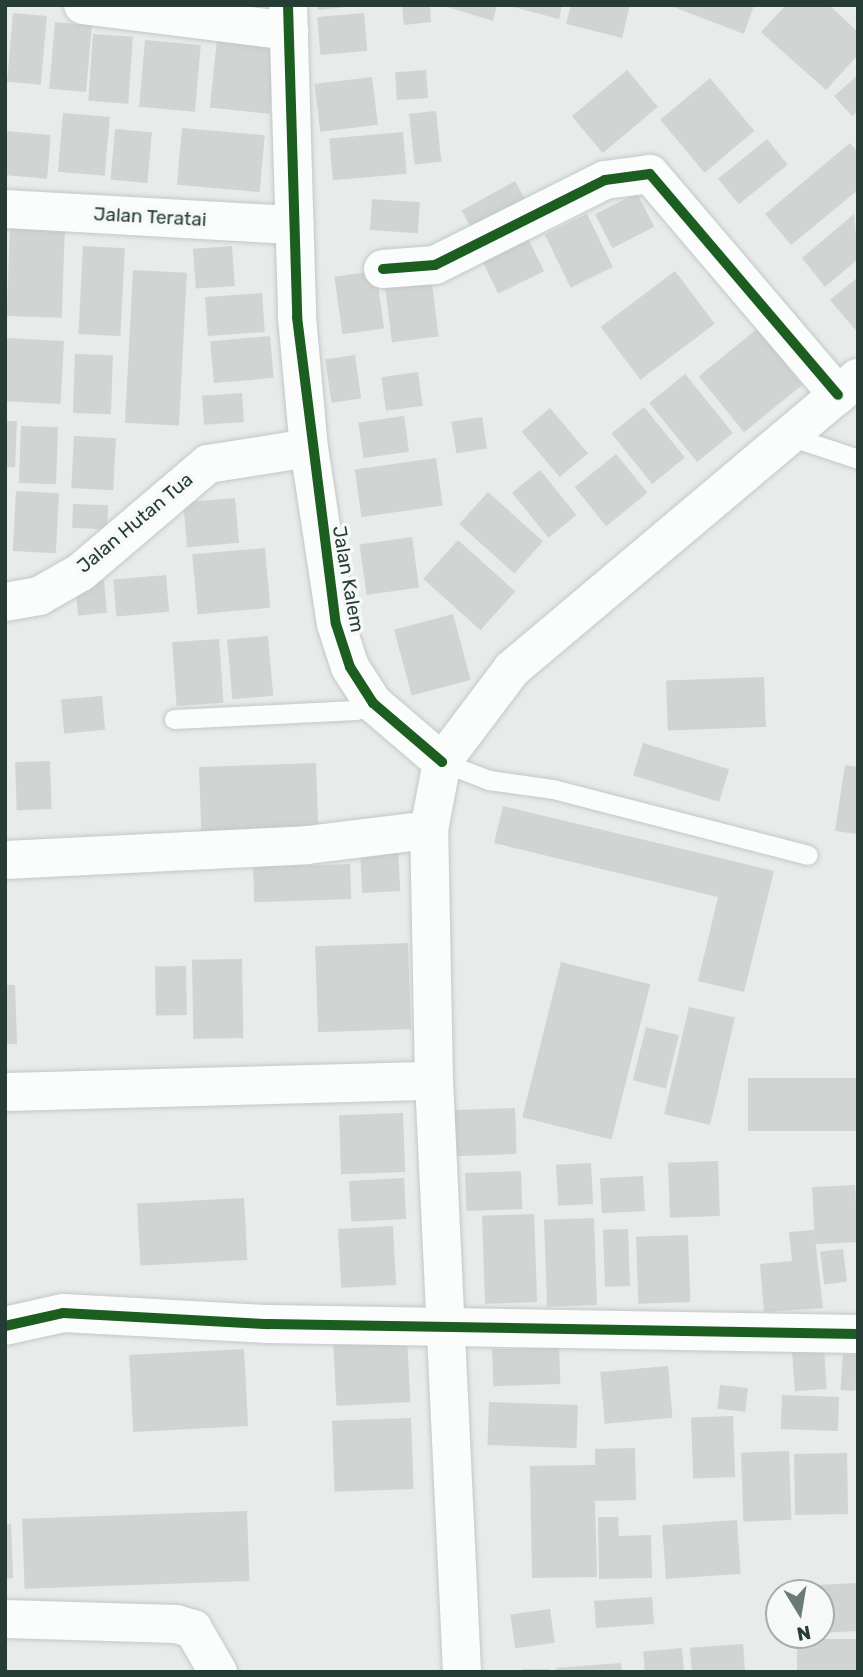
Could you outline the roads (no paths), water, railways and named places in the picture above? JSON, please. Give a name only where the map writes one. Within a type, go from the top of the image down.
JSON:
[{"type":"street","points":[[83,5],[289,18]]},
{"type":"street","name":"Jalan Kalem","points":[[289,18],[295,225],[309,448],[336,624],[350,667],[373,703],[442,762]]},
{"type":"street","points":[[383,269],[435,265],[605,180],[650,173],[848,386],[792,437],[512,669],[442,762],[429,830],[434,1081],[443,1327],[462,1672]]},
{"type":"street","name":"Jalan Teratai","points":[[5,209],[295,225]]},
{"type":"street","name":"Jalan Hutan Tua","points":[[5,602],[39,596],[81,572],[208,464],[309,448]]},
{"type":"street","points":[[5,860],[307,845],[429,830]]},
{"type":"street","points":[[5,1092],[434,1081]]},
{"type":"street","points":[[5,1326],[63,1313],[443,1327],[858,1334]]},
{"type":"street","points":[[5,1619],[176,1624],[193,1629],[218,1672]]},
{"type":"lane","points":[[792,437],[858,459]]},
{"type":"lane","points":[[174,719],[356,710],[373,703]]},
{"type":"lane","points":[[442,762],[489,780],[553,789],[808,855]]}]
